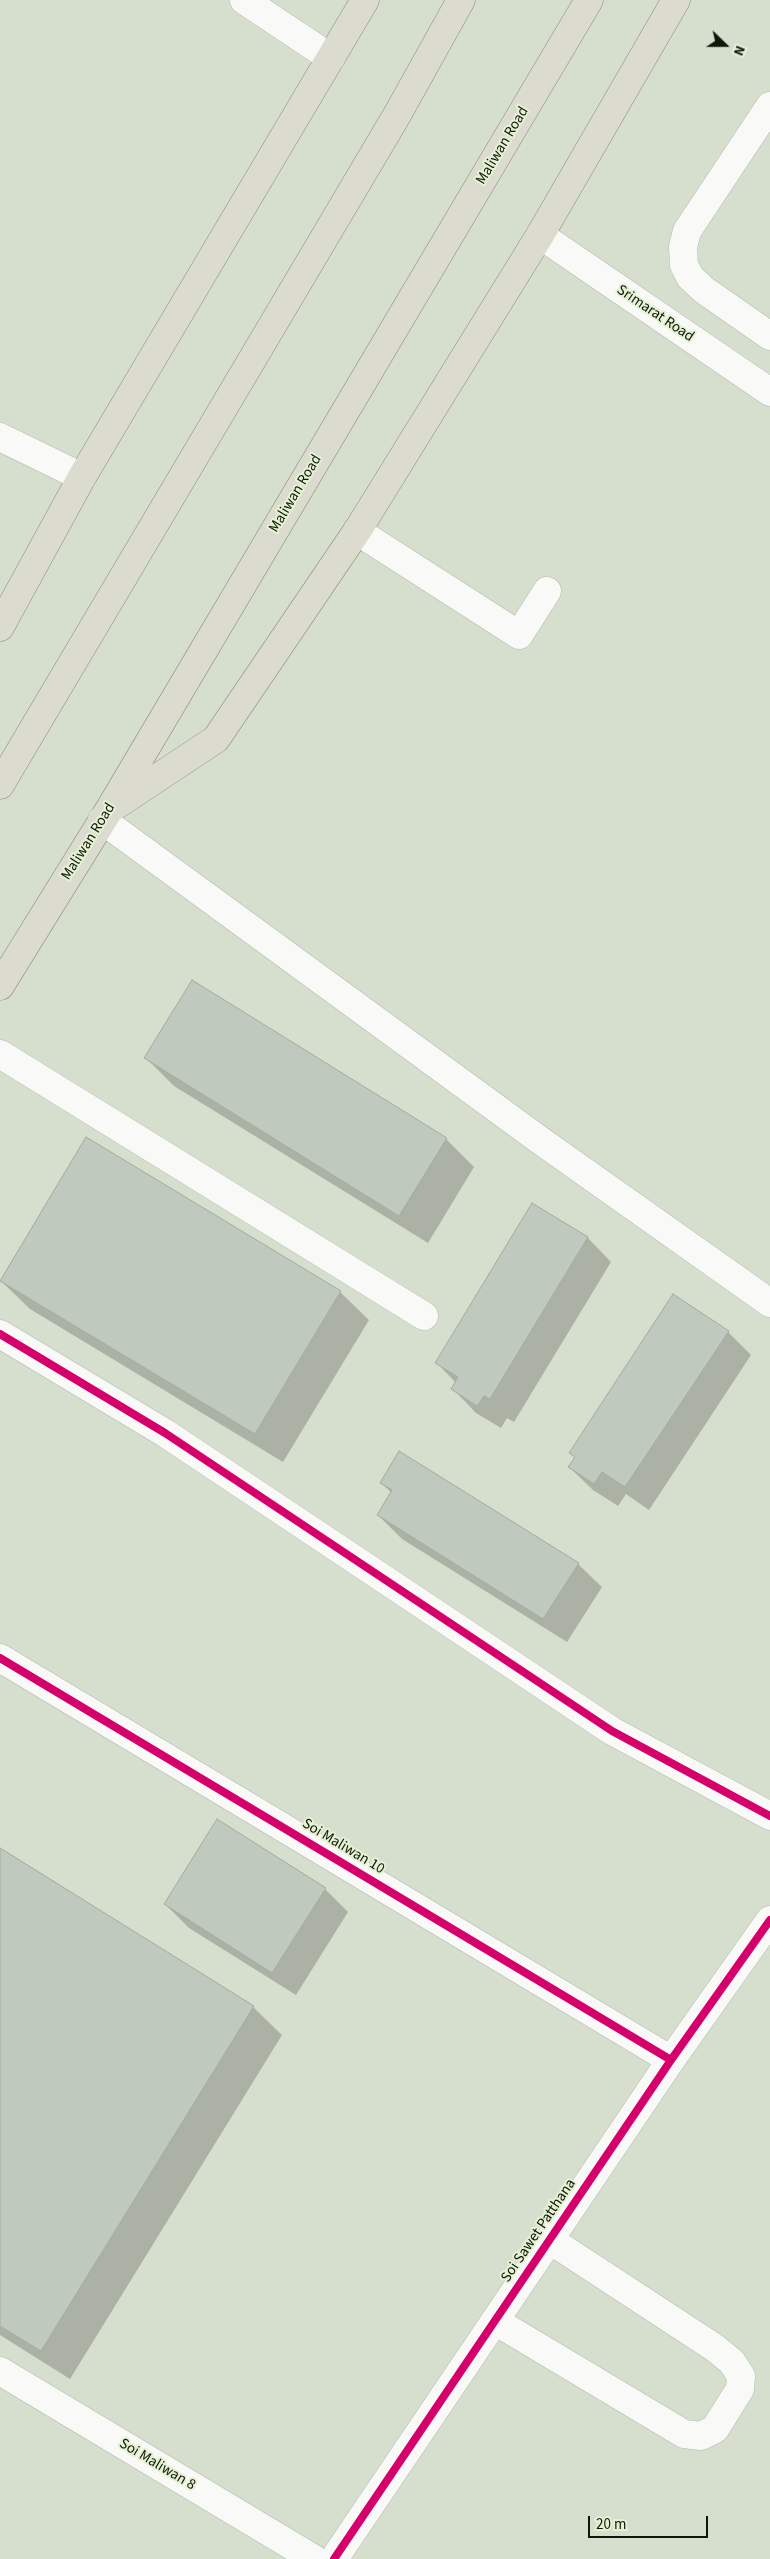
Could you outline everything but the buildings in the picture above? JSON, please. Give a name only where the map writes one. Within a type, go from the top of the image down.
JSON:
[{"type":"main road","points":[[0,627],[82,477],[365,0]]},
{"type":"main road","points":[[0,785],[462,0]]},
{"type":"main road","name":"Maliwan Road","points":[[0,986],[106,815],[589,0]]},
{"type":"main road","points":[[106,815],[216,738],[357,531],[540,235],[676,0]]},
{"type":"street","points":[[244,0],[331,58]]},
{"type":"street","points":[[770,106],[687,231],[683,247],[684,265],[690,278],[770,336]]},
{"type":"street","name":"Srimarat Road","points":[[540,235],[770,392]]},
{"type":"street","points":[[0,437],[82,477]]},
{"type":"street","points":[[357,531],[519,635],[547,591]]},
{"type":"street","points":[[106,815],[541,1141],[770,1303]]},
{"type":"street","points":[[0,1054],[424,1316]]},
{"type":"street","points":[[0,1334],[165,1433],[612,1731],[770,1816]]},
{"type":"street","name":"Soi Maliwan 10","points":[[0,1658],[671,2060]]},
{"type":"street","name":"Soi Sawet Patthana","points":[[334,2559],[671,2060],[770,1920]]},
{"type":"street","points":[[495,2321],[684,2434],[701,2436],[715,2429],[740,2388],[741,2376],[732,2362],[716,2348],[550,2240]]},
{"type":"street","name":"Soi Maliwan 8","points":[[0,2371],[314,2559]]},
{"type":"cycle path","points":[[0,1334],[165,1433],[612,1731],[770,1816]]},
{"type":"cycle path","points":[[0,1658],[671,2060]]},
{"type":"cycle path","points":[[334,2559],[671,2060],[770,1920]]}]
